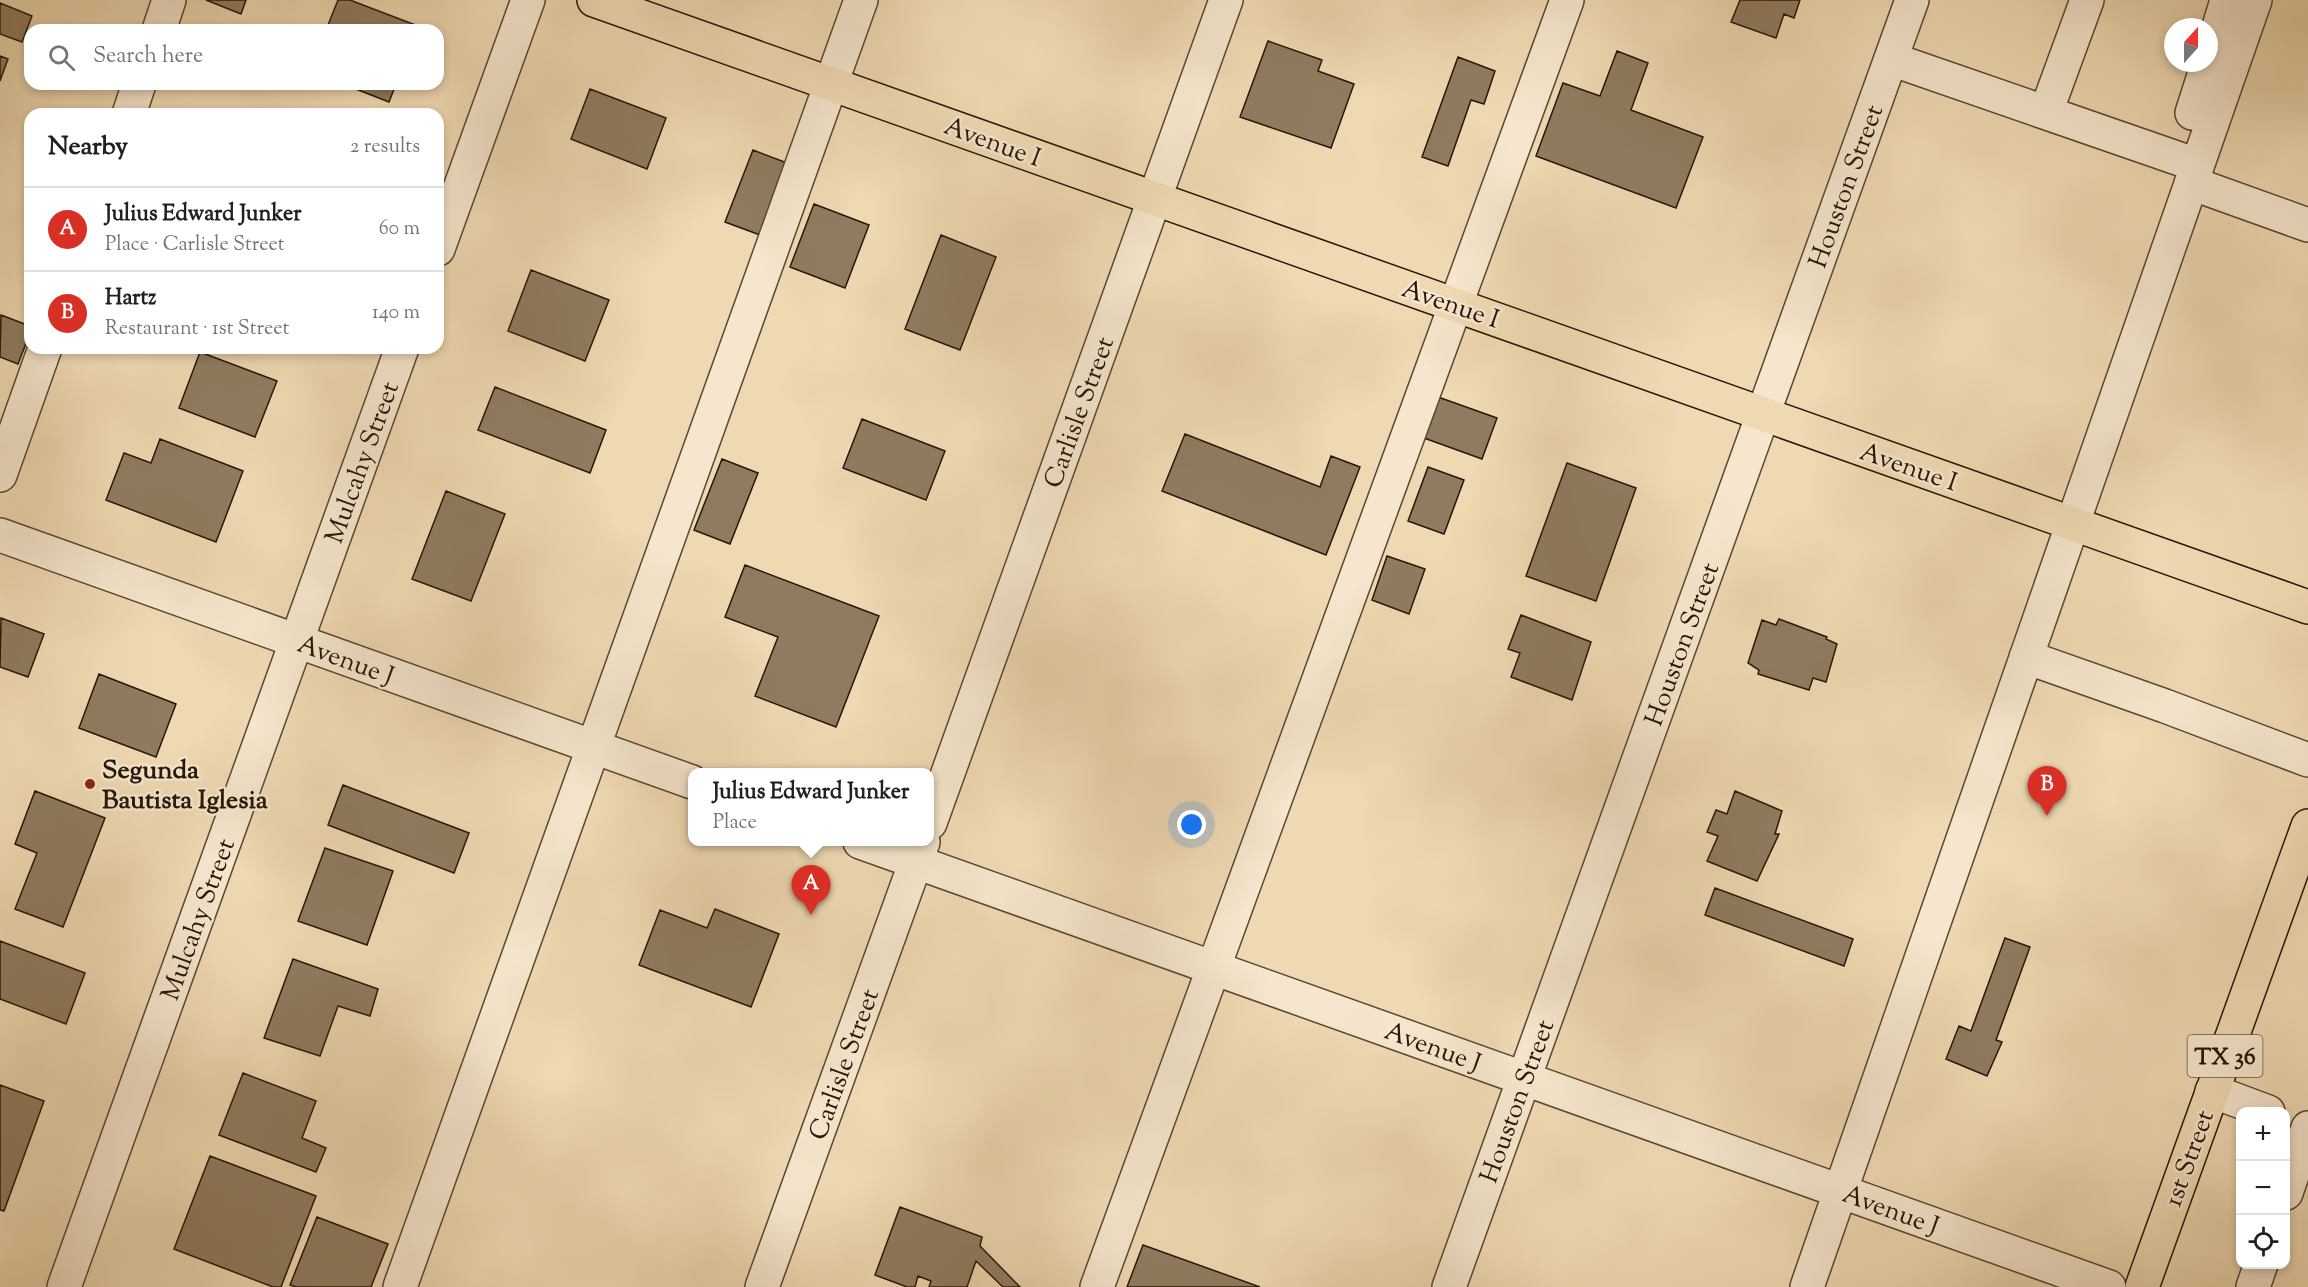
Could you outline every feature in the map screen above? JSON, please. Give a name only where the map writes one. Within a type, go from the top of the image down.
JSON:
[{"type":"main road","name":"Avenue I","points":[[594,0],[2308,607]]},
{"type":"main road","name":"1st Street","points":[[2142,1287],[2308,826]]},
{"type":"street","points":[[161,24],[169,0]]},
{"type":"street","points":[[444,232],[528,0]]},
{"type":"street","points":[[400,1287],[861,0]]},
{"type":"street","name":"Carlisle Street","points":[[934,812],[1226,0]]},
{"type":"street","points":[[1097,1287],[1567,0]]},
{"type":"street","name":"Houston Street","points":[[1449,1287],[1912,0]]},
{"type":"street","points":[[2046,112],[2087,0]]},
{"type":"street","points":[[2218,32],[2228,0]]},
{"type":"street","points":[[1807,1287],[1842,1192],[2072,523],[2189,168],[2255,0]]},
{"type":"street","points":[[1891,58],[2046,112],[2189,168],[2308,225]]},
{"type":"street","points":[[2189,168],[2207,72]]},
{"type":"street","points":[[131,108],[137,90]]},
{"type":"street","points":[[0,475],[43,354]]},
{"type":"street","name":"Mulcahy Street","points":[[64,1287],[400,354]]},
{"type":"street","name":"Avenue J","points":[[0,535],[688,780]]},
{"type":"street","points":[[2026,657],[2308,760]]},
{"type":"street","name":"Avenue J","points":[[884,846],[919,852],[1214,968],[2109,1287]]},
{"type":"street","name":"Carlisle Street","points":[[762,1287],[919,852]]},
{"type":"street","points":[[2212,1091],[2255,1107]]},
{"type":"street","points":[[2290,1120],[2308,1127],[2290,1181]]},
{"type":"street","points":[[2253,1287],[2259,1269]]},
{"type":"building","points":[[206,0],[246,0],[241,14]]},
{"type":"building","points":[[338,0],[350,0],[413,24],[328,24]]},
{"type":"building","points":[[1740,0],[1800,0],[1794,18],[1784,14],[1776,38],[1731,22]]},
{"type":"building","points":[[0,3],[32,16],[29,24],[24,24],[22,42],[0,34]]},
{"type":"building","points":[[1268,41],[1322,60],[1318,71],[1354,84],[1331,148],[1240,117]]},
{"type":"building","points":[[1617,51],[1648,63],[1631,110],[1703,137],[1676,208],[1536,156],[1563,83],[1600,96]]},
{"type":"building","points":[[0,56],[8,59],[0,81]]},
{"type":"building","points":[[1458,57],[1495,71],[1484,104],[1471,100],[1448,166],[1422,157]]},
{"type":"building","points":[[590,89],[666,118],[647,169],[571,139]]},
{"type":"building","points":[[358,90],[394,90],[389,102]]},
{"type":"building","points":[[753,150],[787,163],[760,235],[725,222]]},
{"type":"building","points":[[814,204],[869,225],[845,288],[790,267]]},
{"type":"building","points":[[941,235],[996,257],[960,350],[905,329]]},
{"type":"building","points":[[531,270],[609,300],[585,361],[508,331]]},
{"type":"building","points":[[1,315],[24,324],[24,348],[18,364],[0,357]]},
{"type":"building","points":[[199,354],[205,354],[277,381],[255,437],[179,408]]},
{"type":"building","points":[[495,387],[606,430],[590,473],[478,430]]},
{"type":"building","points":[[1438,397],[1497,418],[1482,459],[1424,438]]},
{"type":"building","points":[[862,419],[945,451],[926,500],[843,468]]},
{"type":"building","points":[[1185,434],[1320,487],[1331,456],[1360,467],[1326,555],[1162,491]]},
{"type":"building","points":[[160,439],[243,471],[216,542],[106,500],[124,453],[151,463]]},
{"type":"building","points":[[722,459],[758,473],[730,544],[694,530]]},
{"type":"building","points":[[1567,463],[1636,488],[1596,601],[1526,576]]},
{"type":"building","points":[[1428,467],[1464,480],[1444,534],[1408,521]]},
{"type":"building","points":[[446,491],[505,514],[471,601],[412,579]]},
{"type":"building","points":[[1387,556],[1425,569],[1409,614],[1372,600]]},
{"type":"building","points":[[745,565],[879,616],[836,727],[755,696],[778,637],[725,617]]},
{"type":"building","points":[[1521,615],[1591,642],[1572,700],[1511,677],[1520,653],[1508,649]]},
{"type":"building","points":[[1,618],[44,634],[28,677],[0,667]]},
{"type":"building","points":[[1779,619],[1827,637],[1826,639],[1837,644],[1826,682],[1813,678],[1809,690],[1758,674],[1759,670],[1748,663],[1762,620],[1776,625]]},
{"type":"building","points":[[99,674],[176,704],[156,757],[79,728]]},
{"type":"building","points":[[343,785],[469,833],[454,873],[328,825]]},
{"type":"building","points":[[35,791],[105,818],[63,927],[15,909],[37,853],[15,844]]},
{"type":"building","points":[[1735,791],[1782,811],[1775,834],[1779,834],[1757,881],[1707,861],[1718,836],[1707,832],[1716,810],[1727,814]]},
{"type":"building","points":[[325,848],[393,871],[367,945],[298,921]]},
{"type":"building","points":[[1715,888],[1853,939],[1844,966],[1705,915]]},
{"type":"building","points":[[715,909],[779,934],[751,1007],[639,965],[660,910],[707,928]]},
{"type":"building","points":[[2005,938],[2030,947],[1996,1040],[2002,1042],[1987,1076],[1946,1059],[1959,1026],[1971,1031]]},
{"type":"building","points":[[0,941],[85,973],[66,1024],[0,999]]},
{"type":"building","points":[[293,959],[378,989],[370,1016],[338,1006],[320,1056],[264,1038]]},
{"type":"building","points":[[243,1073],[316,1101],[302,1138],[326,1148],[316,1172],[219,1135]]},
{"type":"building","points":[[0,1085],[44,1101],[4,1211],[0,1210]]},
{"type":"building","points":[[210,1156],[316,1196],[281,1287],[273,1287],[174,1249]]},
{"type":"building","points":[[900,1207],[982,1237],[980,1246],[1020,1287],[1003,1287],[976,1261],[967,1287],[929,1287],[931,1281],[918,1276],[915,1287],[907,1287],[875,1275]]},
{"type":"building","points":[[317,1217],[388,1244],[371,1287],[296,1287],[290,1285]]},
{"type":"building","points":[[1143,1245],[1260,1287],[1127,1287]]},
{"type":"place","name":"Segunda Bautista Iglesia","points":[[90,784]]},
{"type":"place","name":"Hartz","points":[[2047,816]]},
{"type":"place","name":"Julius Edward Junker","points":[[811,915]]}]
